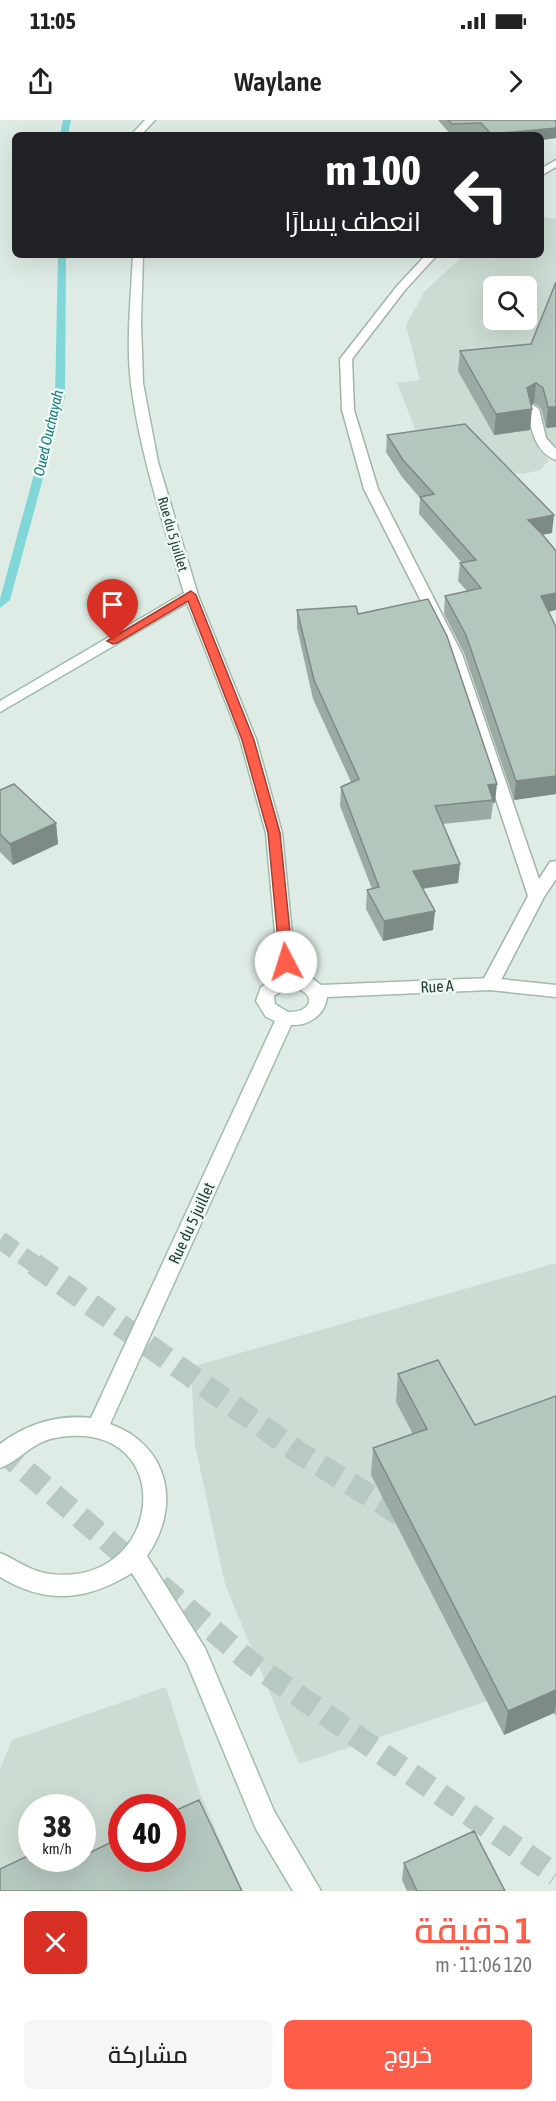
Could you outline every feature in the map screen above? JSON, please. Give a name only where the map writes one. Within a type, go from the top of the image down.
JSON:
[{"type":"street","points":[[140,132],[150,120]]},
{"type":"street","name":"Rue du 5 juillet","points":[[138,258],[135,322],[137,383],[152,462],[191,595],[248,740],[274,833],[288,980]]},
{"type":"street","points":[[429,258],[395,296],[346,359],[348,410],[371,489],[455,654],[536,896]]},
{"type":"street","points":[[533,409],[540,440],[556,456]]},
{"type":"street","points":[[0,707],[191,595]]},
{"type":"street","points":[[490,984],[536,896],[556,866]]},
{"type":"street","points":[[288,980],[300,980],[318,991],[320,1000],[317,1008],[308,1015],[297,1018],[285,1018],[274,1013],[267,1006],[265,997],[268,989],[288,980]]},
{"type":"street","name":"Rue A","points":[[318,991],[490,984],[556,992]]},
{"type":"street","name":"Rue du 5 juillet","points":[[97,1428],[285,1018]]},
{"type":"street","points":[[0,1458],[12,1446],[39,1431],[67,1425],[97,1428],[124,1440],[144,1459],[155,1484],[156,1512],[146,1539],[134,1555],[109,1575],[78,1586],[46,1586],[16,1577],[0,1564]]},
{"type":"street","points":[[134,1555],[196,1656],[265,1820],[308,1891]]},
{"type":"shaded area","points":[[544,217],[556,219],[556,445],[538,449],[549,460],[540,470],[524,474],[501,471],[419,439],[397,383],[420,380],[406,325],[425,291],[461,258],[544,258]]},
{"type":"shaded area","points":[[556,1263],[556,1678],[299,1764],[225,1584],[195,1445],[191,1367]]},
{"type":"shaded area","points":[[166,1687],[198,1788],[242,1891],[0,1891],[0,1769],[12,1740]]},
{"type":"building","points":[[448,120],[556,120],[556,128],[489,132],[481,123],[452,124]]},
{"type":"building","points":[[556,282],[556,407],[548,407],[543,388],[536,383],[527,388],[532,409],[496,414],[460,351],[531,344]]},
{"type":"building","points":[[465,424],[554,515],[528,520],[556,551],[556,593],[541,596],[556,627],[556,776],[516,781],[466,635],[445,596],[481,588],[460,563],[476,560],[420,497],[434,494],[403,460],[387,435]]},
{"type":"building","points":[[428,599],[447,636],[497,784],[488,785],[493,800],[435,806],[460,864],[413,871],[435,911],[384,921],[367,890],[379,887],[341,787],[359,779],[314,680],[297,610],[356,606],[358,614]]},
{"type":"building","points":[[14,784],[56,823],[10,844],[0,834],[0,790]]},
{"type":"building","points":[[438,1360],[475,1425],[556,1396],[556,1690],[508,1711],[373,1448],[427,1429],[398,1374]]},
{"type":"building","points":[[199,1800],[242,1891],[0,1891],[0,1869],[18,1861],[18,1872],[96,1872],[96,1850],[108,1844],[108,1872],[186,1872],[186,1806]]},
{"type":"building","points":[[474,1831],[505,1891],[417,1891],[404,1863]]},
{"type":"waterway","name":"Oued Ouchayah","points":[[65,132],[67,120]]},
{"type":"waterway","name":"Oued Ouchayah","points":[[0,605],[5,600],[60,397],[62,258]]},
{"type":"tunnel","points":[[0,1240],[36,1265]]},
{"type":"tunnel","points":[[34,1264],[298,1452],[408,1519]]},
{"type":"tunnel","points":[[0,1449],[250,1662],[556,1875]]},
{"type":"route","points":[[113,641],[191,595],[248,740],[274,833],[286,962]]}]
